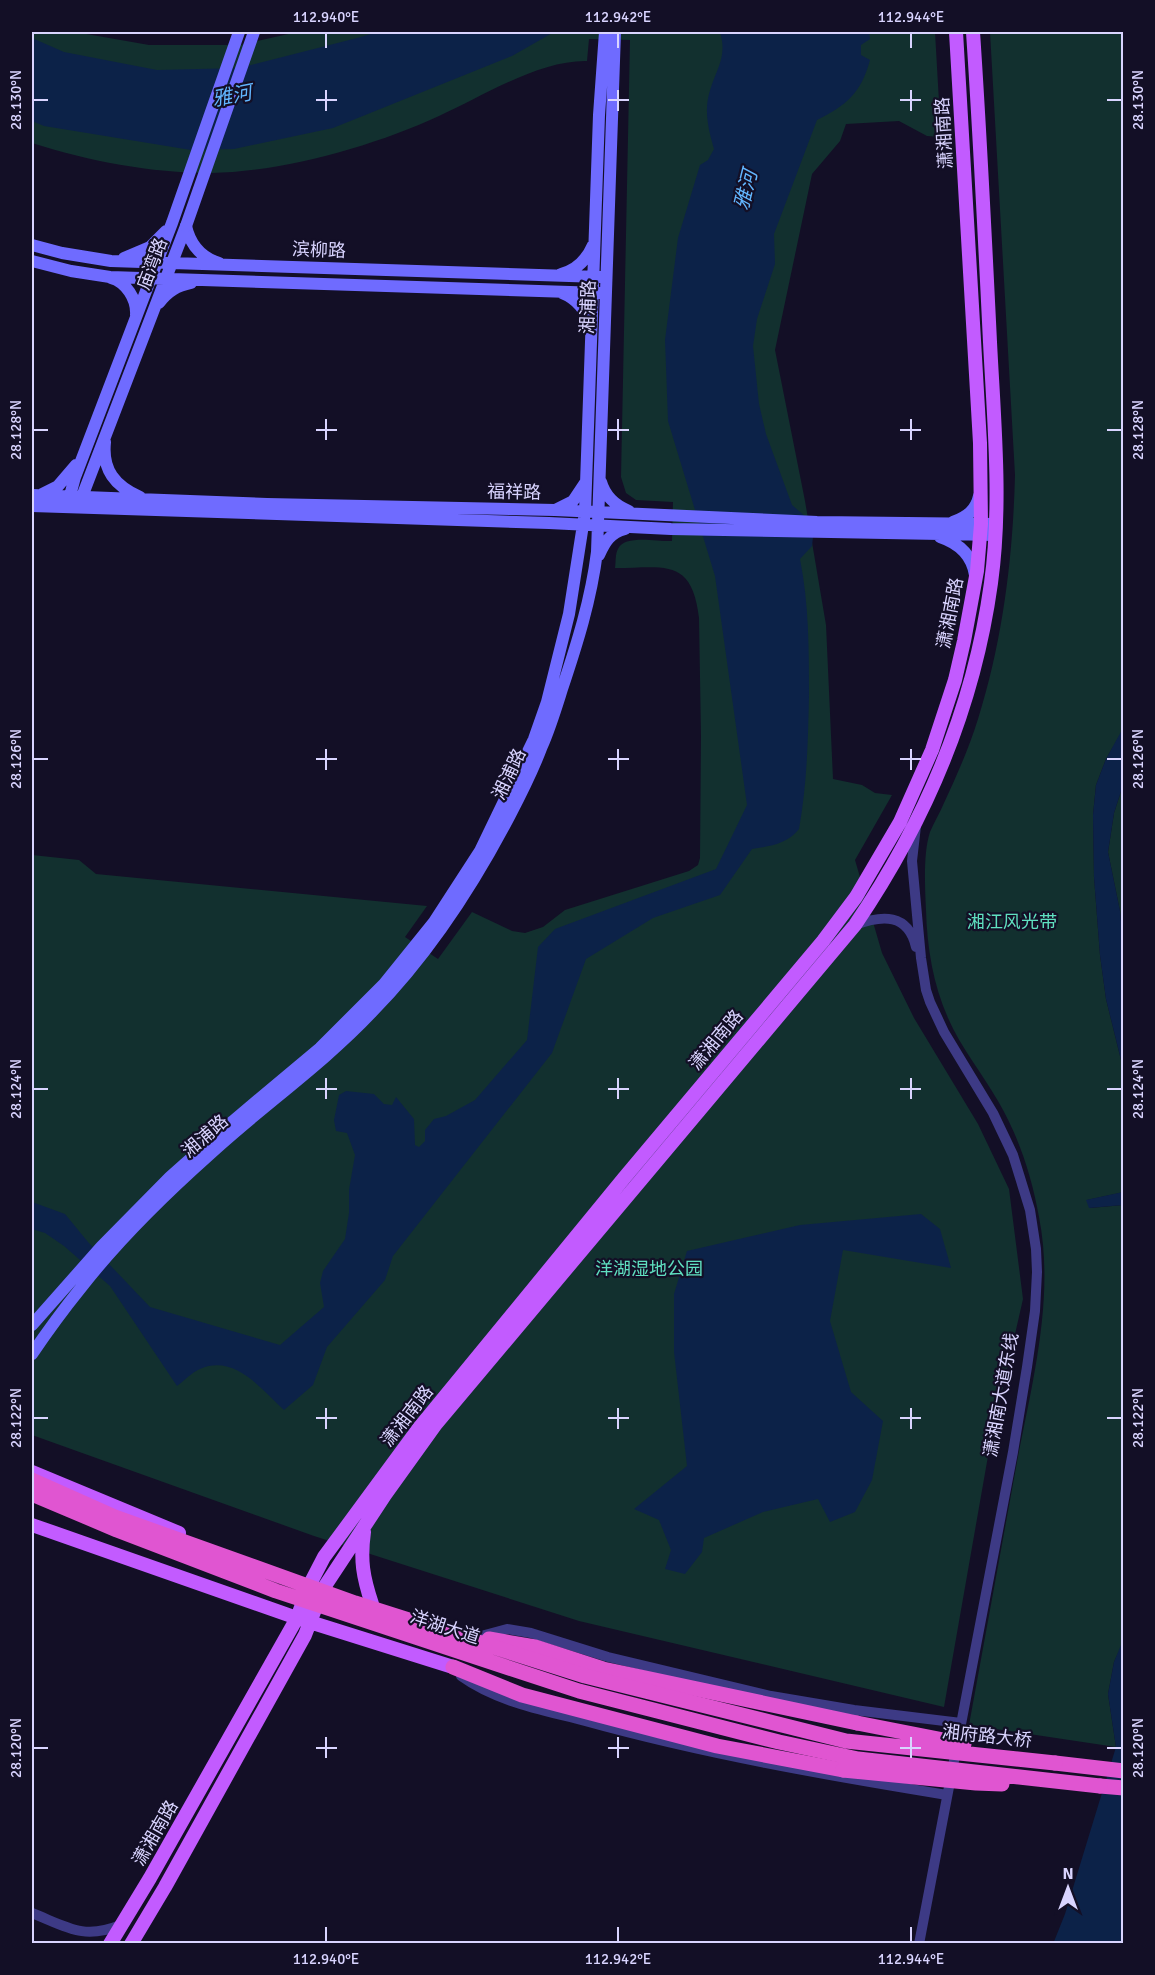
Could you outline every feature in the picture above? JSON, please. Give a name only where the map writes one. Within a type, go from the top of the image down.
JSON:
[{"type":"highway","name":"洋湖大道","points":[[32,1480],[115,1516],[388,1614],[585,1676],[846,1741]]},
{"type":"highway","name":"洋湖大道","points":[[32,1494],[117,1530],[287,1595],[579,1692],[779,1742],[858,1759]]},
{"type":"highway","points":[[479,1636],[499,1642],[535,1647],[603,1669],[1055,1763]]},
{"type":"highway","points":[[453,1667],[522,1695],[717,1746],[843,1770],[976,1783],[1100,1786]]},
{"type":"highway","name":"湘府路大桥","points":[[846,1741],[1124,1771]]},
{"type":"highway","name":"湘府路大桥","points":[[858,1759],[1124,1788]]},
{"type":"main road","name":"庙湾路","points":[[75,502],[84,453],[172,223],[239,32]]},
{"type":"main road","name":"庙湾路","points":[[75,502],[108,428],[173,263],[254,32]]},
{"type":"main road","name":"潇湘南路","points":[[110,1944],[150,1878],[297,1618],[309,1586],[324,1557],[419,1428],[856,897],[900,822],[932,750],[955,680],[975,584],[981,529],[980,443],[956,32]]},
{"type":"main road","name":"潇湘南路","points":[[131,1944],[165,1887],[311,1622],[323,1589],[385,1495],[436,1424],[855,925],[899,857],[943,764],[971,680],[991,585],[996,530],[996,456],[973,32]]},
{"type":"main road","name":"湘浦路","points":[[32,1325],[80,1279],[194,1154],[338,1031],[384,984],[434,922],[480,850],[534,740],[561,651],[585,518],[599,115],[610,38]]},
{"type":"main road","name":"湘浦路","points":[[105,1251],[212,1152],[329,1054],[371,1014],[417,962],[455,910],[492,850],[543,746],[576,648],[595,568],[599,519],[607,293],[610,38]]},
{"type":"main road","points":[[107,261],[125,258],[150,247],[161,238],[172,223]]},
{"type":"main road","points":[[186,226],[189,239],[195,248],[214,261],[226,265]]},
{"type":"main road","points":[[556,275],[572,270],[584,260],[593,245],[595,235]]},
{"type":"main road","name":"滨柳路","points":[[32,246],[62,254],[107,261],[607,277]]},
{"type":"main road","name":"滨柳路","points":[[32,261],[71,271],[104,276],[607,293]]},
{"type":"main road","points":[[104,276],[122,283],[129,291],[136,310],[135,321]]},
{"type":"main road","points":[[150,320],[166,294],[188,283],[209,280]]},
{"type":"main road","points":[[555,291],[573,298],[580,305],[589,321],[592,338]]},
{"type":"main road","points":[[108,428],[104,451],[105,464],[110,475],[118,485],[147,500]]},
{"type":"main road","points":[[32,495],[51,491],[58,486],[84,453]]},
{"type":"main road","points":[[579,558],[579,549],[572,533],[549,516],[573,501],[584,486],[587,473]]},
{"type":"main road","points":[[600,474],[604,489],[615,504],[645,515]]},
{"type":"main road","points":[[944,524],[954,522],[975,508],[980,488]]},
{"type":"main road","name":"福祥路","points":[[32,495],[75,502],[549,516]]},
{"type":"main road","name":"福祥路","points":[[32,507],[75,502],[147,500],[549,516],[599,519],[640,527],[670,523],[819,527],[921,534],[981,529]]},
{"type":"main road","name":"福祥路","points":[[599,519],[645,515],[670,523]]},
{"type":"main road","name":"福祥路","points":[[819,527],[944,524],[996,530]]},
{"type":"main road","points":[[595,568],[599,555],[610,536],[617,531],[640,527]]},
{"type":"main road","points":[[921,534],[947,539],[965,552],[974,567],[975,584]]},
{"type":"main road","name":"湘浦路","points":[[32,1354],[80,1279]]},
{"type":"main road","points":[[32,1472],[309,1586],[479,1636]]},
{"type":"main road","points":[[32,1524],[297,1618],[453,1667]]},
{"type":"main road","points":[[365,1527],[361,1554],[362,1570],[372,1604]]},
{"type":"street","name":"潇湘南大道东线","points":[[917,1944],[1028,1366],[1036,1295],[1036,1250],[1030,1210],[1013,1155],[1003,1131],[944,1032],[930,1002],[924,980],[912,861],[919,817]]},
{"type":"street","name":"潇湘南大道东线","points":[[855,925],[885,917],[902,924],[911,932],[917,951],[919,975],[926,1003],[943,1038],[1002,1138],[1020,1186],[1029,1229],[1033,1289],[1027,1345],[960,1723]]},
{"type":"street","points":[[479,1636],[507,1629],[531,1633],[608,1657],[771,1696],[854,1710],[960,1723]]},
{"type":"street","points":[[453,1667],[462,1677],[495,1695],[609,1728],[736,1759],[946,1794]]},
{"type":"street","points":[[32,1913],[80,1932],[98,1932],[121,1925]]},
{"type":"street","points":[[32,1918],[76,1936],[83,1944]]},
{"type":"green space","name":"洋湖湿地公园","points":[[32,32],[75,32],[149,45],[240,45],[297,32],[935,32],[941,137],[927,136],[899,121],[846,124],[840,141],[812,174],[775,350],[805,501],[826,625],[833,779],[862,785],[875,793],[892,795],[855,860],[882,953],[914,1018],[978,1124],[1009,1189],[1023,1299],[991,1439],[944,1707],[579,1621],[314,1536],[32,1435],[32,855],[79,860],[96,874],[427,906],[405,937],[438,959],[472,912],[512,931],[525,933],[543,927],[565,910],[689,871],[698,865],[700,858],[701,736],[699,618],[690,584],[682,575],[673,570],[648,567],[615,568],[617,551],[622,544],[634,540],[672,541],[673,502],[636,500],[626,493],[621,477],[630,40],[589,39],[587,61],[550,66],[531,73],[439,116],[357,147],[268,168],[211,173],[165,171],[120,165],[32,143]]},
{"type":"green space","name":"湘江风光带","points":[[990,32],[1123,32],[1124,728],[1106,759],[1096,785],[1093,815],[1094,877],[1100,955],[1106,999],[1123,1068],[1124,1192],[1087,1200],[1090,1208],[1123,1205],[1124,1640],[1114,1662],[1108,1694],[1116,1747],[969,1725],[1035,1371],[1043,1309],[1044,1278],[1043,1248],[1033,1187],[1006,1115],[959,1040],[943,1005],[929,951],[926,901],[925,871],[928,840],[967,751],[987,689],[1005,598],[1012,536],[1015,475]]},
{"type":"green space","points":[[1123,785],[1123,941],[1120,911],[1108,852],[1114,813]]},
{"type":"water","name":"雅河","points":[[377,32],[554,32],[512,56],[333,128],[234,149],[191,150],[44,126],[32,121],[32,38],[64,52],[157,70],[239,68]]},
{"type":"water","name":"雅河","points":[[720,32],[869,32],[870,39],[861,45],[861,55],[870,60],[857,90],[837,109],[817,120],[774,234],[775,264],[757,319],[753,346],[759,404],[766,434],[792,505],[806,517],[813,537],[812,546],[800,559],[807,610],[809,696],[808,746],[799,829],[784,841],[752,849],[720,895],[653,918],[586,959],[552,1053],[393,1256],[385,1280],[327,1347],[313,1385],[284,1410],[257,1384],[236,1370],[225,1366],[200,1369],[177,1386],[110,1286],[64,1246],[45,1233],[32,1229],[32,1202],[65,1214],[88,1242],[150,1307],[280,1345],[324,1307],[320,1283],[323,1271],[345,1239],[349,1213],[349,1190],[355,1155],[347,1133],[336,1131],[334,1120],[339,1095],[346,1091],[374,1094],[384,1104],[392,1105],[396,1097],[414,1119],[415,1145],[419,1147],[425,1141],[425,1130],[434,1119],[446,1116],[475,1100],[527,1040],[538,947],[555,929],[716,869],[747,805],[715,576],[668,421],[665,340],[678,238],[700,165],[708,160],[714,149],[707,108],[709,94],[722,57]]},
{"type":"water","points":[[1123,728],[1123,785],[1114,813],[1108,852],[1120,911],[1123,941],[1123,1068],[1106,999],[1100,955],[1094,877],[1093,815],[1096,785],[1106,759]]},
{"type":"water","points":[[1123,1192],[1123,1205],[1089,1208],[1086,1200]]},
{"type":"water","points":[[921,1214],[940,1229],[951,1268],[843,1250],[830,1321],[851,1392],[883,1421],[872,1480],[855,1512],[830,1522],[818,1499],[763,1512],[704,1538],[702,1552],[685,1574],[665,1569],[671,1550],[659,1520],[634,1509],[687,1466],[674,1352],[674,1294],[687,1251],[800,1225]]},
{"type":"water","points":[[1123,1640],[1123,1943],[1053,1944],[1065,1914],[1116,1747],[1108,1694],[1114,1662]]}]
